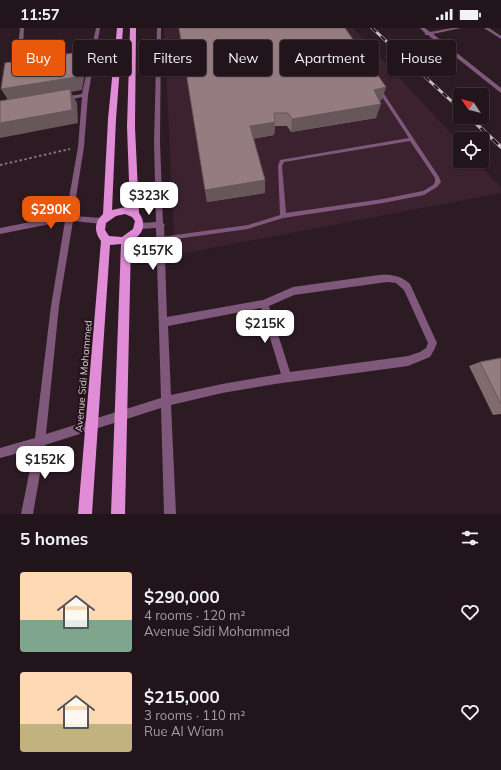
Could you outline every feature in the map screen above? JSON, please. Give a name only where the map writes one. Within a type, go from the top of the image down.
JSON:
[{"type":"main road","points":[[104,218],[116,211],[126,210],[135,213],[140,219],[140,226],[135,234],[126,240],[116,242],[106,240],[101,234],[100,227],[104,218],[120,28]]},
{"type":"main road","points":[[133,28],[131,127],[135,213]]},
{"type":"main road","name":"Avenue Sidi Mohammed","points":[[85,514],[106,240]]},
{"type":"main road","points":[[118,514],[126,240]]},
{"type":"street","points":[[21,40],[22,28]]},
{"type":"street","points":[[27,514],[40,442],[55,306],[68,218],[81,147],[86,62],[98,28]]},
{"type":"street","points":[[159,28],[157,142],[165,322],[170,514]]},
{"type":"street","points":[[422,28],[501,91]]},
{"type":"street","points":[[428,34],[459,28]]},
{"type":"street","points":[[486,28],[501,38]]},
{"type":"street","points":[[493,84],[501,82]]},
{"type":"street","points":[[54,101],[85,96]]},
{"type":"street","points":[[0,231],[47,220],[68,218],[104,218]]},
{"type":"street","points":[[140,226],[161,224]]},
{"type":"street","points":[[0,453],[91,426],[121,415],[202,393],[287,377],[408,361],[424,356],[431,350],[433,343],[407,287],[398,280],[379,279],[293,291],[264,304],[165,322]]},
{"type":"street","points":[[264,304],[287,377]]},
{"type":"lane","points":[[162,239],[248,227],[284,216],[383,201],[424,193],[435,186],[438,182],[437,178],[377,87]]},
{"type":"lane","points":[[284,216],[280,166],[282,161],[412,139]]},
{"type":"path","points":[[0,165],[81,147]]},
{"type":"shaded area","points":[[164,28],[353,28],[364,40],[280,40],[280,76],[379,76],[379,56],[387,65],[387,76],[398,76],[453,135],[453,168],[483,168],[501,187],[501,193],[175,255],[166,76],[206,76],[206,40],[165,40]]},
{"type":"building","points":[[179,28],[345,28],[353,40],[280,40],[280,76],[378,76],[386,87],[374,90],[381,104],[292,119],[288,113],[274,113],[275,122],[250,126],[265,180],[205,190],[187,76],[206,76],[206,40],[181,40]]},
{"type":"building","points":[[73,53],[73,76],[76,77],[1,89],[5,63],[12,62],[12,76],[65,76],[65,54]]},
{"type":"building","points":[[70,89],[72,110],[0,123],[0,101]]},
{"type":"building","points":[[501,358],[501,404],[480,362]]},
{"type":"railway","points":[[372,28],[453,103]]},
{"type":"railway","points":[[476,124],[501,147]]}]
